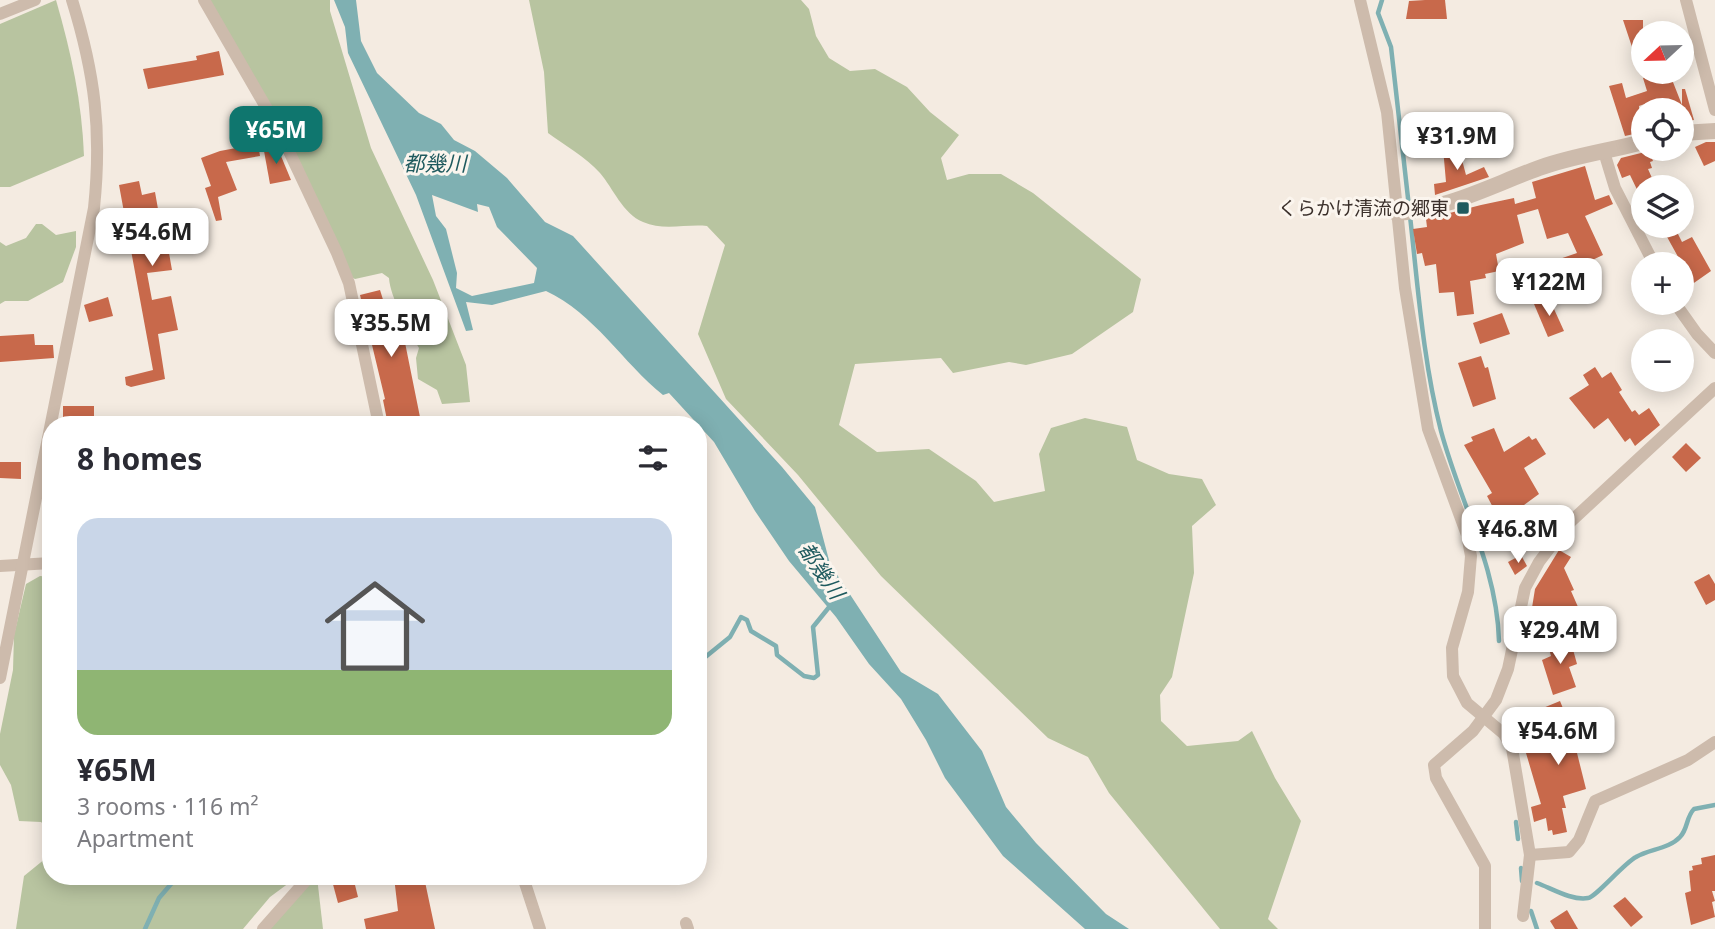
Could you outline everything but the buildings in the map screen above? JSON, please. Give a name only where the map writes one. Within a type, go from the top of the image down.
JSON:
[{"type":"street","points":[[0,14],[34,0]]},
{"type":"street","points":[[53,416],[94,208],[98,169],[93,84],[86,44],[72,0]]},
{"type":"street","points":[[204,0],[278,128],[337,253],[349,283],[377,416]]},
{"type":"street","points":[[1360,0],[1387,112],[1405,288],[1428,429],[1471,556],[1470,584],[1452,648],[1451,665],[1462,695],[1504,734],[1512,748],[1530,855],[1522,916]]},
{"type":"street","points":[[1365,18],[1371,0]]},
{"type":"street","points":[[1686,0],[1715,110]]},
{"type":"street","points":[[1694,132],[1715,131]]},
{"type":"street","points":[[1396,214],[1424,211],[1453,203],[1536,169],[1631,145]]},
{"type":"street","points":[[1604,152],[1615,188],[1648,252]]},
{"type":"street","points":[[1684,315],[1715,353]]},
{"type":"street","points":[[1485,929],[1486,869],[1434,769],[1437,761],[1464,741],[1496,700],[1504,683],[1525,589],[1550,544],[1567,525],[1715,388]]},
{"type":"street","points":[[0,678],[42,472]]},
{"type":"street","points":[[0,566],[42,563]]},
{"type":"street","points":[[1530,855],[1569,852],[1579,840],[1595,801],[1688,760],[1715,743]]},
{"type":"street","points":[[263,929],[302,885]]},
{"type":"street","points":[[526,885],[540,929]]},
{"type":"green space","points":[[56,0],[75,77],[84,156],[10,187],[0,187],[0,24]]},
{"type":"green space","points":[[200,0],[330,0],[330,11],[371,148],[433,280],[466,365],[470,402],[442,404],[437,390],[418,379],[416,358],[419,348],[396,304],[389,278],[382,273],[355,279],[343,272],[279,138]]},
{"type":"green space","points":[[529,0],[801,0],[809,9],[816,36],[829,58],[850,71],[875,69],[907,87],[930,112],[959,135],[941,158],[947,180],[969,174],[1001,174],[1033,193],[1141,279],[1133,312],[1072,354],[1026,365],[1009,362],[953,373],[941,358],[855,364],[839,425],[877,452],[929,449],[976,481],[994,502],[1045,491],[1039,454],[1051,428],[1085,418],[1127,427],[1137,460],[1169,474],[1202,479],[1216,505],[1192,526],[1194,573],[1172,677],[1160,695],[1161,721],[1187,746],[1238,741],[1252,731],[1275,778],[1301,821],[1268,919],[1278,929],[1220,929],[1109,793],[1088,757],[1048,738],[881,576],[798,475],[726,399],[698,334],[725,245],[707,226],[666,227],[651,225],[636,218],[624,207],[594,167],[548,133],[544,72]]},
{"type":"green space","points":[[36,224],[42,224],[56,235],[76,231],[76,247],[63,282],[28,301],[5,301],[0,304],[0,242],[6,246],[26,238]]},
{"type":"green space","points":[[42,576],[42,823],[19,821],[11,785],[0,765],[0,734],[13,670],[14,635],[26,584]]},
{"type":"green space","points":[[42,861],[42,885],[286,885],[270,897],[243,929],[16,929],[24,876]]},
{"type":"green space","points":[[307,885],[318,885],[323,929],[268,929]]},
{"type":"water","name":"都幾川","points":[[334,0],[356,0],[361,41],[377,73],[419,113],[441,124],[454,140],[475,151],[507,178],[545,222],[573,236],[782,467],[815,507],[830,564],[901,672],[938,694],[982,751],[1006,807],[1036,843],[1106,914],[1129,929],[1085,929],[1003,856],[945,778],[901,699],[869,664],[836,617],[789,561],[755,511],[707,434],[707,416],[690,416],[669,393],[663,395],[594,325],[563,300],[546,291],[492,305],[466,302],[473,330],[466,331],[416,195],[348,53],[345,27]],"holes":[[[432,195],[478,212],[477,204],[489,207],[497,227],[537,268],[534,283],[472,296],[456,288],[457,273],[446,229],[436,216]]]},
{"type":"waterway","points":[[1382,0],[1378,13],[1391,47],[1409,207]]},
{"type":"waterway","points":[[1410,216],[1422,324],[1435,405],[1449,457],[1485,561],[1497,614],[1499,641]]},
{"type":"waterway","points":[[707,656],[730,637],[741,617],[747,620],[751,631],[776,646],[777,655],[804,676],[814,678],[818,675],[813,627],[830,606]]},
{"type":"waterway","points":[[1537,883],[1569,896],[1588,898],[1636,857],[1675,841],[1683,834],[1694,809],[1715,805]]},
{"type":"waterway","points":[[1516,822],[1518,839]]},
{"type":"waterway","points":[[1521,868],[1522,881]]},
{"type":"waterway","points":[[145,929],[159,898],[170,885]]},
{"type":"waterway","points":[[1531,911],[1537,929]]},
{"type":"place","name":"くらかけ清流の郷東","points":[[1463,208]]}]
